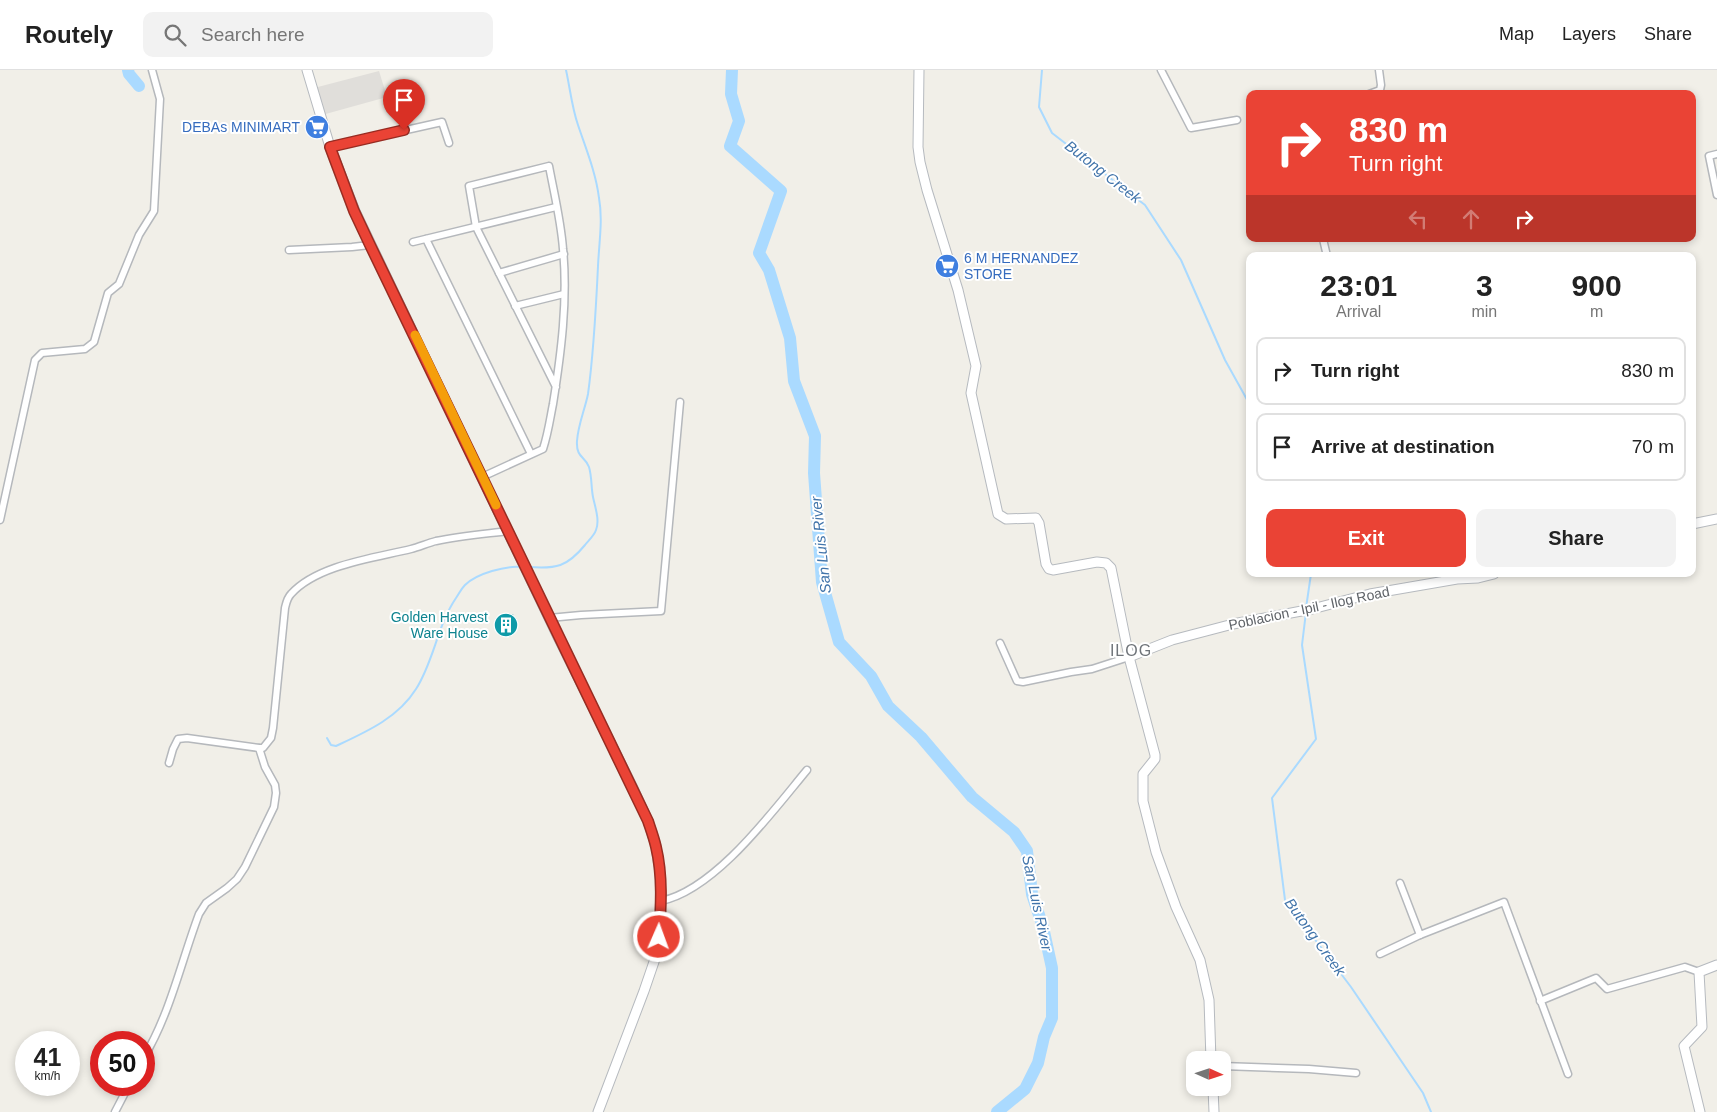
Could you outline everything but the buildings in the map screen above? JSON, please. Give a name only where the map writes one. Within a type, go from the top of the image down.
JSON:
[{"type":"street","points":[[0,520],[35,360],[42,354],[85,349],[94,342],[108,293],[119,284],[139,235],[154,211],[160,99],[152,70]]},
{"type":"street","points":[[307,70],[330,147],[347,194],[370,245],[648,821],[658,858],[661,902],[657,953],[598,1112]]},
{"type":"street","points":[[919,70],[918,147],[920,162],[958,290],[976,366],[971,393],[998,514],[1006,518],[1036,518],[1039,523],[1046,564],[1049,570],[1097,562],[1106,563],[1111,568],[1129,657],[1155,755],[1155,759],[1143,774],[1143,801],[1156,852],[1176,907],[1200,960],[1209,1000],[1211,1051]]},
{"type":"street","points":[[1161,70],[1191,128],[1237,120]]},
{"type":"street","points":[[1379,70],[1382,85],[1380,90]]},
{"type":"street","points":[[330,147],[442,122],[449,143]]},
{"type":"street","points":[[1717,154],[1709,156],[1717,195]]},
{"type":"street","points":[[482,477],[543,449],[556,387],[560,363],[564,294],[564,254],[549,166],[469,186],[476,227],[556,387]]},
{"type":"street","points":[[413,242],[556,207]]},
{"type":"street","points":[[426,239],[531,454]]},
{"type":"street","points":[[289,250],[370,245]]},
{"type":"street","points":[[499,273],[564,254]]},
{"type":"street","points":[[516,306],[564,294]]},
{"type":"street","points":[[547,370],[560,363]]},
{"type":"street","points":[[549,618],[661,611],[680,402]]},
{"type":"street","points":[[1696,523],[1717,519]]},
{"type":"street","points":[[169,763],[172,749],[178,739],[188,738],[264,748],[271,738],[285,608],[288,598],[297,589],[317,576],[359,560],[412,549],[434,541],[508,531]]},
{"type":"street","name":"Poblacion - Ipil - Ilog Road","points":[[1129,657],[1185,636],[1233,624],[1290,614],[1370,594],[1451,577]]},
{"type":"street","name":"Poblacion - Ipil - Ilog Road","points":[[1467,577],[1482,577]]},
{"type":"street","points":[[1000,643],[1017,681],[1024,682],[1092,669],[1129,657]]},
{"type":"street","points":[[155,1038],[166,1012],[199,914],[206,903],[237,879],[274,807],[275,785],[264,767],[259,748]]},
{"type":"street","points":[[661,902],[674,899],[688,892],[743,846],[807,770]]},
{"type":"street","points":[[1400,883],[1420,935]]},
{"type":"street","points":[[1380,954],[1420,935],[1504,902],[1568,1074]]},
{"type":"street","points":[[1540,1001],[1596,978],[1607,990],[1685,967],[1698,972],[1717,965]]},
{"type":"street","points":[[1698,972],[1702,1027],[1684,1046],[1700,1112]]},
{"type":"street","points":[[1231,1066],[1356,1073]]},
{"type":"street","points":[[115,1112],[123,1096]]},
{"type":"street","points":[[1213,1096],[1214,1112]]},
{"type":"shaded area","points":[[379,71],[387,97],[322,115],[314,88]]},
{"type":"waterway","points":[[128,70],[139,86]]},
{"type":"waterway","points":[[529,567],[547,568],[566,562],[579,552],[592,536],[598,522],[589,467],[579,454],[577,441],[588,394],[592,362],[601,215],[598,189],[574,112],[566,70]]},
{"type":"waterway","name":"San Luis River","points":[[732,70],[731,94],[739,121],[730,146],[781,191],[759,253],[769,270],[790,338],[794,381],[815,436],[814,473],[822,582],[839,642],[871,676],[888,706],[921,737],[972,797],[1014,832],[1027,851],[1032,894],[1043,927],[1052,968],[1052,1018],[1044,1037],[1038,1063],[1025,1089],[997,1112]]},
{"type":"waterway","name":"Butong Creek","points":[[1042,70],[1039,107],[1052,133],[1145,205],[1181,260],[1225,360],[1246,398]]},
{"type":"waterway","points":[[327,738],[331,745],[336,746],[391,716],[409,699],[416,689],[427,667],[444,620],[464,587],[474,578],[488,572],[506,567],[521,567]]},
{"type":"waterway","name":"Butong Creek","points":[[1306,608],[1311,577]]},
{"type":"waterway","name":"Butong Creek","points":[[1306,612],[1302,645],[1316,739],[1272,798],[1285,900],[1351,987],[1423,1093],[1431,1112]]},
{"type":"slow traffic","points":[[415,335],[496,505]]},
{"type":"place","name":"DEBAs MINIMART","points":[[317,127]]},
{"type":"place","name":"6 M HERNANDEZ STORE","points":[[947,266]]},
{"type":"place","name":"Golden Harvest Ware House","points":[[506,625]]},
{"type":"district","name":"ILOG","points":[[1131,650]]},
{"type":"route","points":[[404,130],[330,147],[354,211],[370,245],[648,821],[656,846],[660,874],[659,937]]}]
